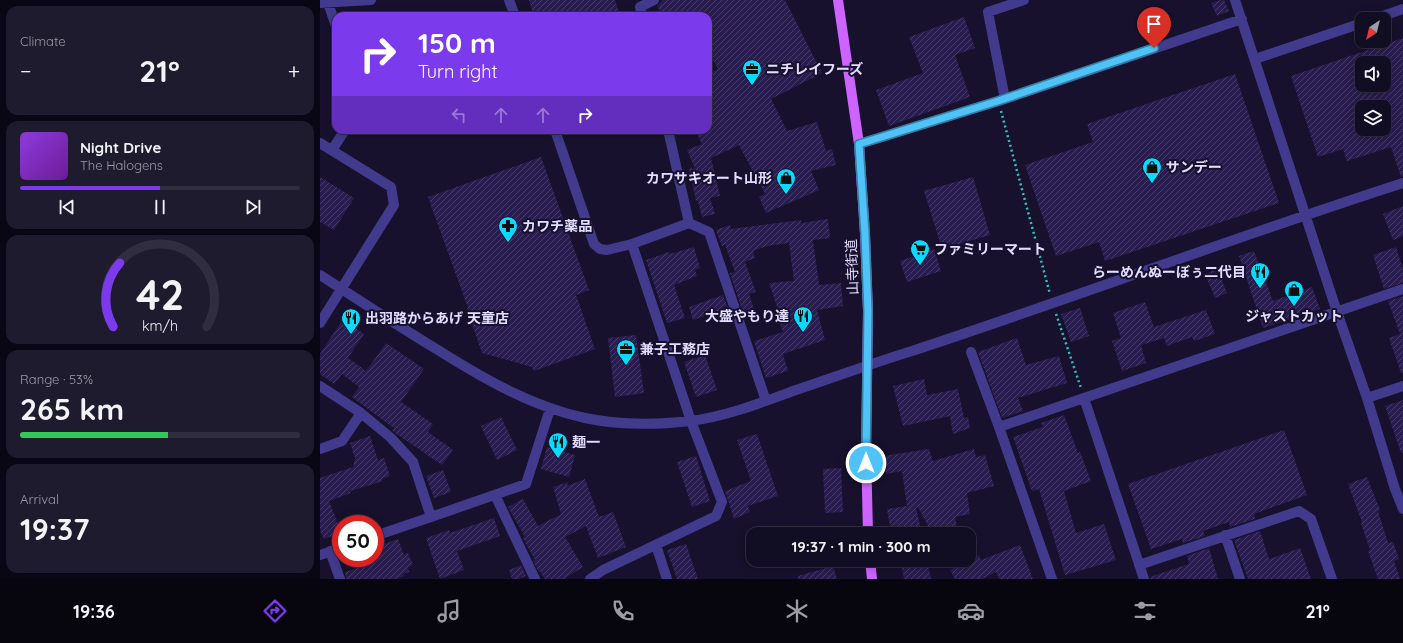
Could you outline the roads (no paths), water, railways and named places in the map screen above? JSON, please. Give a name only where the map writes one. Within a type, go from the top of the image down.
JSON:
[{"type":"main road","name":"山寺街道","points":[[838,0],[859,144],[866,242],[868,311],[866,449],[868,527]]},
{"type":"main road","points":[[871,567],[872,579]]},
{"type":"street","points":[[332,17],[325,2],[371,0]]},
{"type":"street","points":[[509,0],[514,12]]},
{"type":"street","points":[[641,12],[640,7],[654,0]]},
{"type":"street","points":[[1002,100],[988,12],[1024,0]]},
{"type":"street","points":[[1235,0],[1337,312],[1367,398],[1395,489],[1403,509]]},
{"type":"street","points":[[1391,13],[1403,9]]},
{"type":"street","points":[[859,144],[1002,100],[1242,19]]},
{"type":"street","points":[[1255,59],[1355,25]]},
{"type":"street","points":[[332,150],[342,134]]},
{"type":"street","points":[[556,134],[594,244],[600,249],[607,250],[632,244],[689,223],[709,232],[766,401]]},
{"type":"street","points":[[669,134],[689,223]]},
{"type":"street","points":[[320,143],[391,187],[394,205],[320,323]]},
{"type":"street","points":[[320,275],[474,373],[510,392],[550,409],[587,419],[622,423],[691,421],[727,413],[766,401],[1052,304],[1305,215],[1403,183]]},
{"type":"street","points":[[590,579],[604,570],[716,516],[722,502],[691,421],[632,244]]},
{"type":"street","points":[[999,427],[1403,289]]},
{"type":"street","points":[[971,352],[1052,579]]},
{"type":"street","points":[[320,386],[361,413],[390,438],[413,462],[431,517]]},
{"type":"street","points":[[1367,398],[1403,386]]},
{"type":"street","points":[[1084,398],[1144,579]]},
{"type":"street","points":[[384,533],[526,484],[550,409]]},
{"type":"street","points":[[320,449],[342,441],[361,413]]},
{"type":"street","points":[[494,495],[535,579]]},
{"type":"street","points":[[1139,565],[1299,511],[1311,519],[1332,579]]},
{"type":"street","points":[[1225,535],[1240,579]]},
{"type":"street","points":[[656,545],[667,579]]},
{"type":"street","points":[[320,555],[330,551],[340,579]]},
{"type":"place","name":"ニチレイフーズ","points":[[752,86]]},
{"type":"place","name":"サンデー","points":[[1152,184]]},
{"type":"place","name":"カワサキオート山形","points":[[786,195]]},
{"type":"place","name":"カワチ薬品","points":[[508,243]]},
{"type":"place","name":"ファミリーマート","points":[[920,266]]},
{"type":"place","name":"らーめんぬーぼぅ二代目","points":[[1260,289]]},
{"type":"place","name":"ジャストカット","points":[[1294,307]]},
{"type":"place","name":"大盛やもり達","points":[[803,333]]},
{"type":"place","name":"出羽路からあげ 天童店","points":[[351,335]]},
{"type":"place","name":"兼子工務店","points":[[626,366]]},
{"type":"place","name":"麺一","points":[[558,459]]}]
